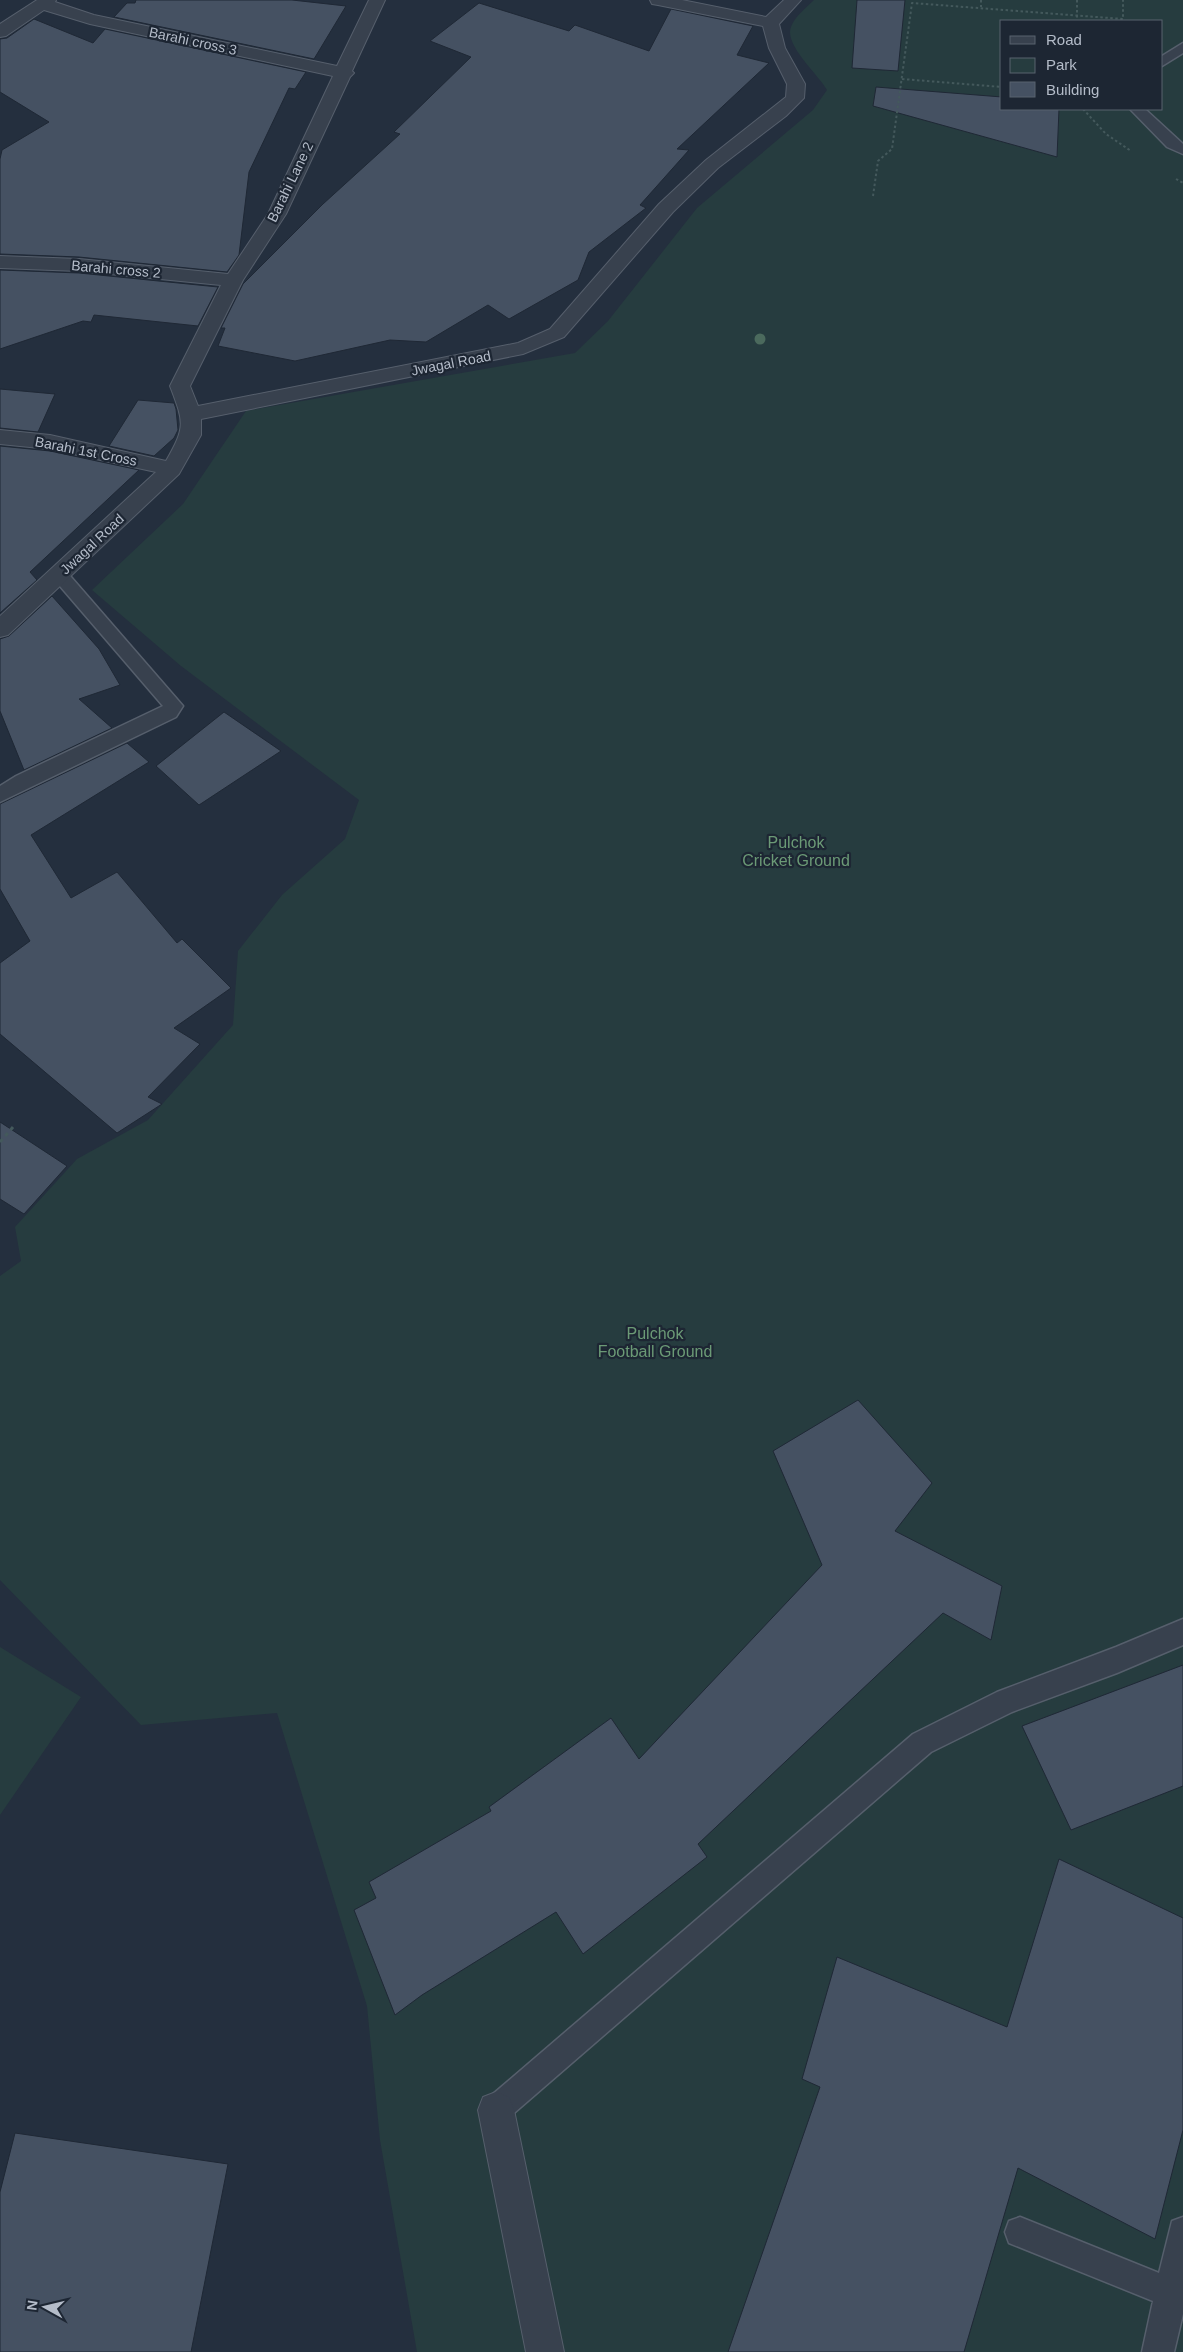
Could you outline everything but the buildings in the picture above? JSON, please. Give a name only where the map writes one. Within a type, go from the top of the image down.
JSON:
[{"type":"street","name":"Barahi Lane 2","points":[[190,414],[180,386],[233,280],[277,214],[345,73],[377,0]]},
{"type":"street","points":[[658,0],[770,23],[794,0]]},
{"type":"street","name":"Barahi cross 3","points":[[46,2],[90,19],[345,73]]},
{"type":"street","points":[[0,32],[46,2]]},
{"type":"street","name":"Jwagal Road","points":[[0,629],[172,469],[190,435],[190,414],[523,348],[557,333],[666,208],[712,164],[780,112],[795,98],[796,84],[777,48],[770,23]]},
{"type":"street","name":"Barahi cross 2","points":[[0,262],[80,265],[233,280]]},
{"type":"street","name":"Barahi 1st Cross","points":[[0,437],[50,442],[172,469]]},
{"type":"street","points":[[496,2110],[544,2352]]},
{"type":"lane","points":[[1163,61],[1183,47]]},
{"type":"lane","points":[[1138,110],[1172,144],[1183,150]]},
{"type":"lane","points":[[0,795],[23,780],[169,712],[174,706],[59,574]]},
{"type":"lane","points":[[496,2110],[922,1743],[1006,1701],[1117,1660],[1183,1632]]},
{"type":"lane","points":[[1020,2232],[1177,2295]]},
{"type":"lane","points":[[1158,2352],[1177,2295],[1183,2232]]},
{"type":"path","points":[[981,0],[981,7]]},
{"type":"path","points":[[1077,20],[1078,0]]},
{"type":"path","points":[[873,196],[878,161],[892,149],[912,3],[1077,14],[1123,19],[1123,0]]},
{"type":"path","points":[[902,79],[1000,87]]},
{"type":"path","points":[[0,1142],[13,1127]]},
{"type":"green space","name":"Pulchok Football Ground","points":[[814,0],[1183,0],[1183,2352],[417,2352],[380,2140],[367,2006],[277,1713],[141,1725],[0,1580],[0,1276],[21,1261],[15,1227],[77,1159],[148,1120],[233,1025],[238,951],[282,895],[345,839],[359,800],[181,666],[92,590],[183,504],[246,411],[575,353],[608,321],[697,208],[813,110],[827,90],[792,42],[791,27],[801,12]]},
{"type":"green space","points":[[0,1647],[81,1697],[0,1815]]},
{"type":"park label","name":"Pulchok Cricket Ground","points":[[796,851]]}]
